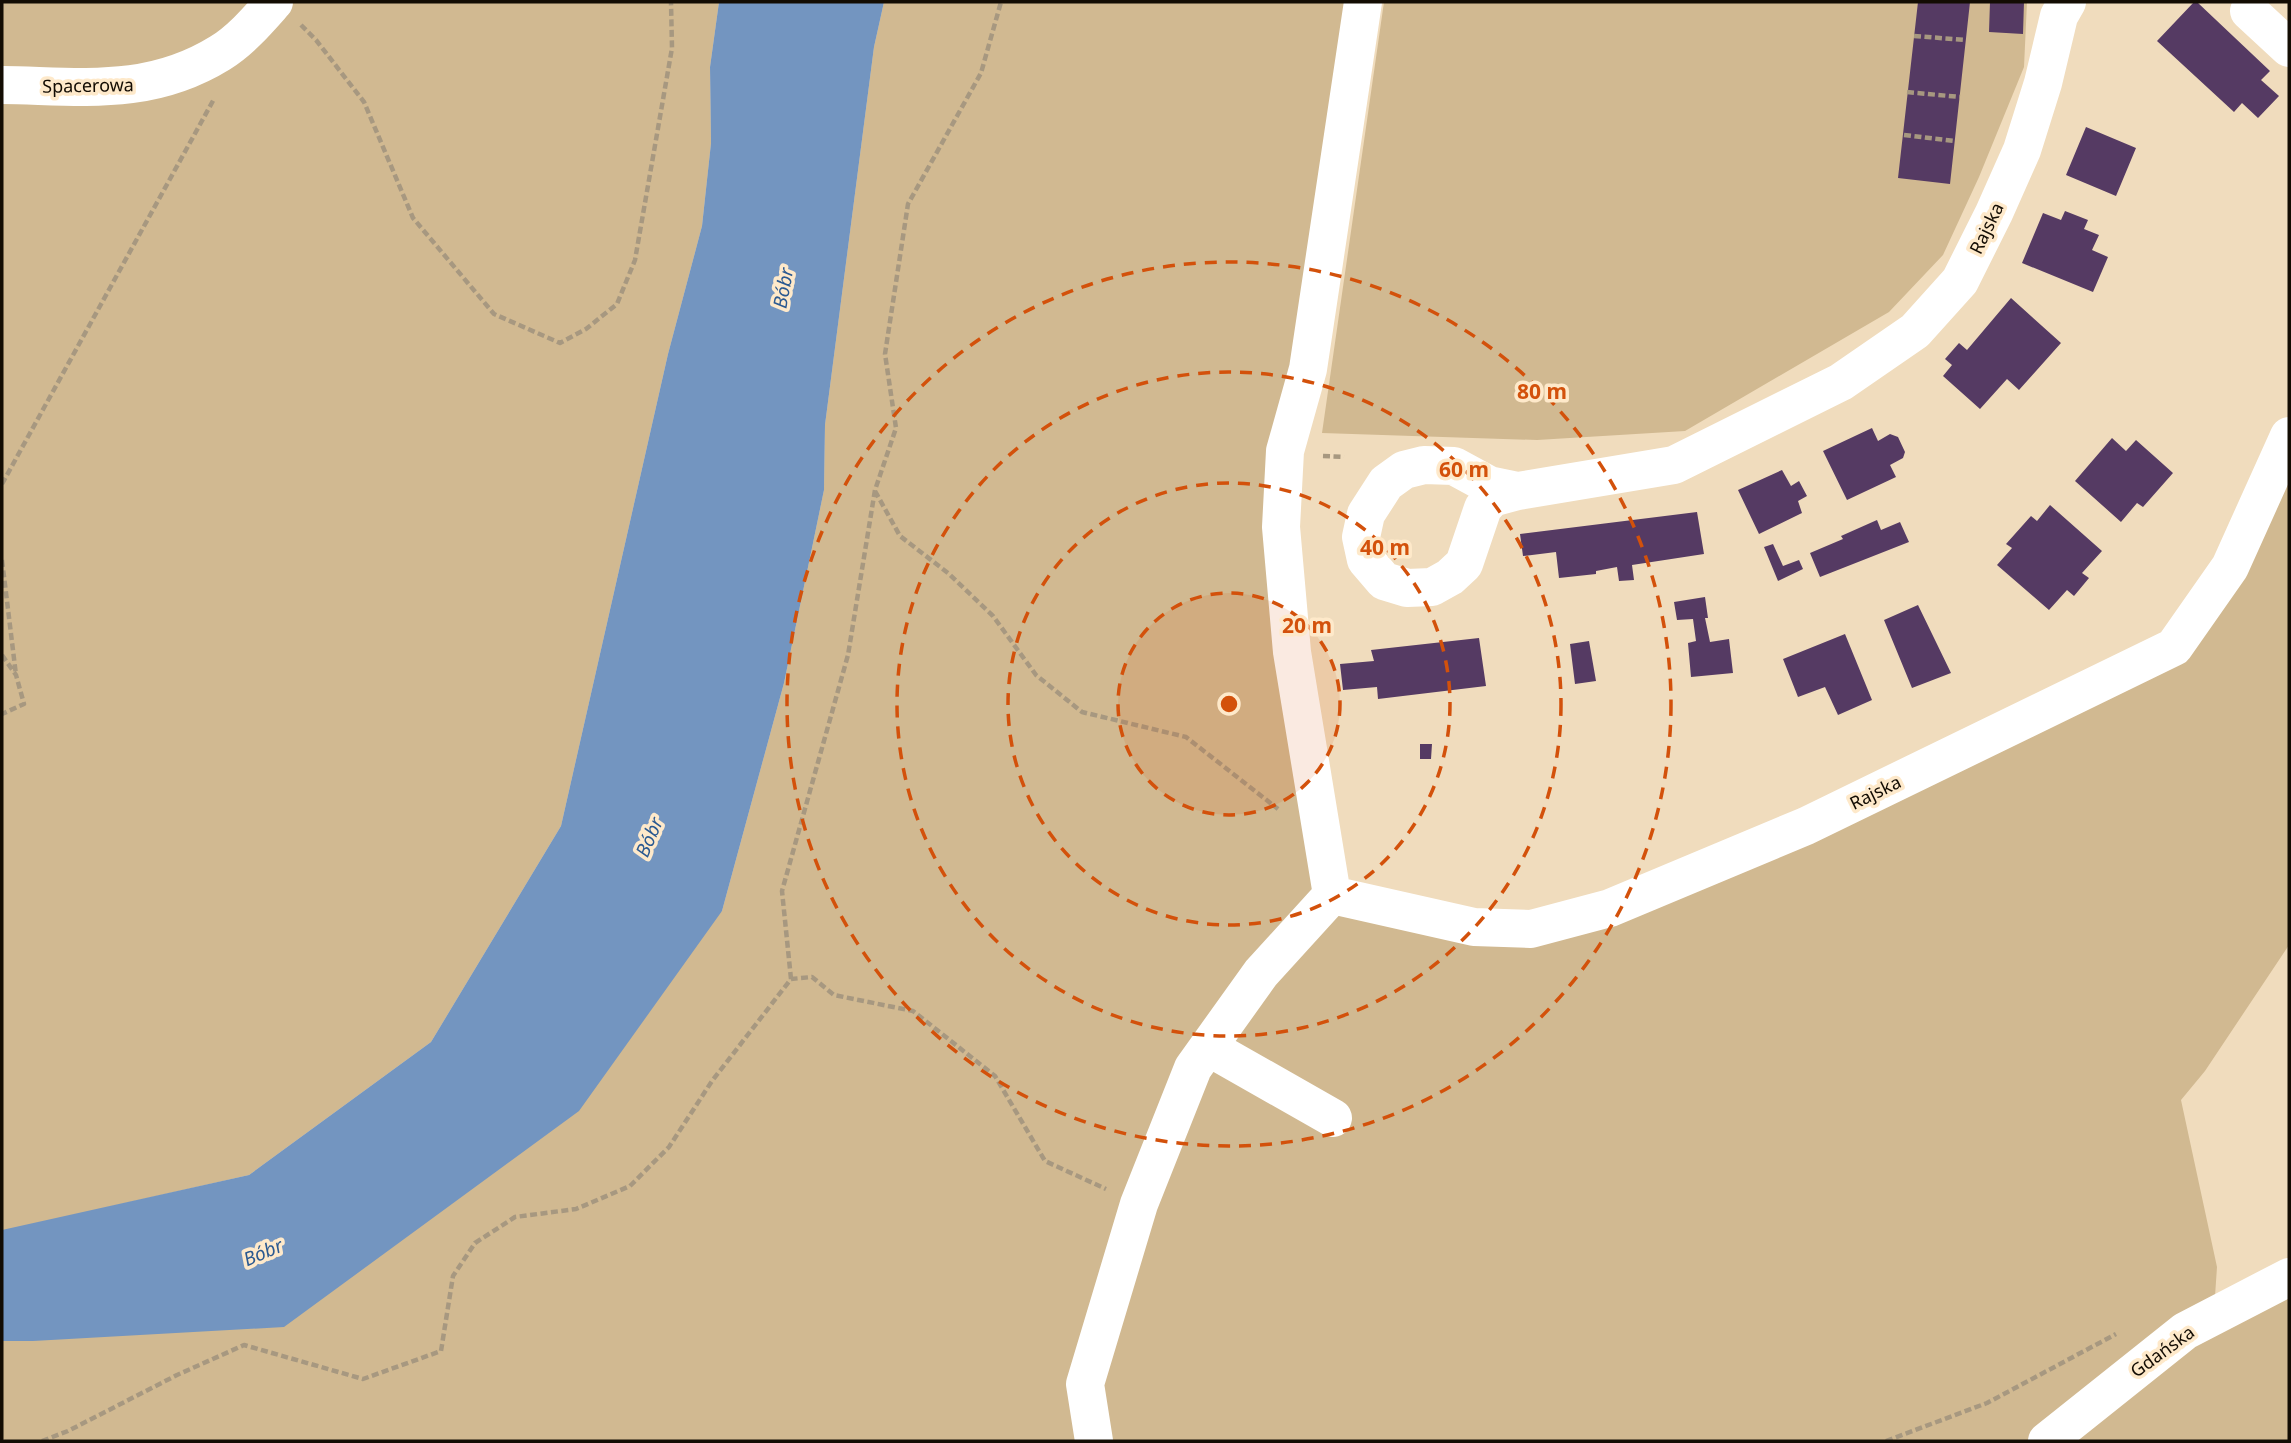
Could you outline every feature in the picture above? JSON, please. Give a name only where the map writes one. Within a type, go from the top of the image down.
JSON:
[{"type":"street","points":[[1094,1441],[1085,1384],[1139,1204],[1193,1068],[1261,973],[1332,895],[1292,652],[1281,527],[1285,451],[1308,369],[1363,2]]},
{"type":"street","points":[[2248,5],[2289,48]]},
{"type":"street","name":"Rajska","points":[[1518,491],[1674,465],[1841,382],[1915,331],[1960,281],[1994,213],[2022,150],[2043,83],[2062,6]]},
{"type":"street","name":"Spacerowa","points":[[2,85],[115,87],[151,83],[185,71],[221,52],[251,28],[286,11]]},
{"type":"street","name":"Rajska","points":[[1332,895],[1474,928],[1531,929],[1610,908],[1818,820],[2174,647],[2230,567],[2289,436]]},
{"type":"street","points":[[1208,1047],[1333,1118]]},
{"type":"street","name":"Gdańska","points":[[2047,1441],[2185,1331],[2289,1277]]},
{"type":"path","points":[[286,11],[316,40],[365,102],[413,218],[494,314],[560,343],[586,329],[617,304],[635,260],[672,48],[671,2]]},
{"type":"path","points":[[42,1441],[68,1432],[177,1375],[244,1345],[363,1379],[440,1351],[453,1276],[475,1244],[514,1217],[576,1209],[630,1186],[669,1147],[712,1081],[791,979],[782,891],[848,655],[875,490],[896,428],[885,354],[908,204],[981,74],[1001,2]]},
{"type":"path","points":[[1914,36],[1966,40]]},
{"type":"path","points":[[2,484],[218,92],[226,70],[221,52]]},
{"type":"path","points":[[1908,92],[1960,97]]},
{"type":"path","points":[[1904,135],[1955,141]]},
{"type":"path","points":[[1312,455],[1344,457]]},
{"type":"path","points":[[875,490],[900,536],[948,573],[993,616],[1036,675],[1082,712],[1186,737],[1323,844]]},
{"type":"path","points":[[2,560],[16,675],[24,704],[2,714]]},
{"type":"path","points":[[2,654],[16,675]]},
{"type":"path","points":[[791,979],[812,977],[834,995],[913,1011],[995,1076],[1045,1161],[1139,1204]]},
{"type":"path","points":[[1886,1441],[1987,1403],[2126,1329]]},
{"type":"shaded area","points":[[2,2],[719,2],[710,67],[711,143],[702,226],[668,354],[561,826],[431,1042],[249,1175],[3,1231]]},
{"type":"shaded area","points":[[884,2],[1363,2],[1286,450],[1333,895],[1531,929],[2174,647],[2289,436],[2289,945],[2205,1071],[2181,1100],[2217,1267],[2214,1311],[2289,1277],[2289,1441],[2,1439],[2,1341],[33,1341],[722,911],[784,683],[824,490],[825,425],[874,47]]},
{"type":"shaded area","points":[[1384,2],[2027,2],[2024,67],[1979,177],[1943,255],[1889,312],[1685,431],[1537,440],[1322,433]]},
{"type":"water","name":"Bóbr","points":[[719,2],[884,2],[874,47],[825,425],[824,490],[784,683],[722,911],[579,1111],[284,1327],[2,1341],[2,1230],[249,1175],[431,1042],[561,826],[668,354],[702,226],[711,143],[710,67]]},
{"type":"building","points":[[1918,2],[1970,2],[1950,184],[1898,178]]},
{"type":"building","points":[[1990,2],[2024,2],[2023,34],[1989,32]]},
{"type":"building","points":[[2194,2],[2270,71],[2261,80],[2279,96],[2258,118],[2242,103],[2234,112],[2157,41]]},
{"type":"building","points":[[2086,127],[2136,148],[2116,196],[2066,175]]},
{"type":"building","points":[[2065,211],[2088,220],[2084,229],[2099,235],[2092,250],[2108,257],[2093,292],[2022,263],[2043,213],[2061,220]]},
{"type":"building","points":[[2011,298],[2061,343],[2019,390],[2007,379],[1980,409],[1943,376],[1952,365],[1945,359],[1959,343],[1967,350]]},
{"type":"building","points":[[1872,428],[1878,441],[1890,434],[1898,437],[1905,452],[1903,458],[1890,465],[1896,477],[1847,500],[1823,451]]},
{"type":"building","points":[[2112,438],[2126,451],[2136,440],[2173,473],[2143,507],[2137,503],[2121,522],[2075,481]]},
{"type":"building","points":[[1782,470],[1791,486],[1799,481],[1807,496],[1798,501],[1802,513],[1759,534],[1738,490]]},
{"type":"building","points":[[2050,505],[2102,551],[2082,573],[2089,578],[2074,596],[2067,590],[2049,610],[1997,565],[2012,548],[2006,544],[2031,516],[2037,521]]},
{"type":"building","points":[[1697,512],[1704,554],[1632,565],[1634,580],[1619,581],[1617,567],[1596,571],[1596,574],[1559,578],[1556,552],[1523,556],[1520,534]]},
{"type":"building","points":[[1877,520],[1881,530],[1900,522],[1909,542],[1820,577],[1810,553]]},
{"type":"building","points":[[1773,544],[1783,566],[1799,560],[1803,569],[1778,581],[1764,547]]},
{"type":"building","points":[[1705,597],[1708,618],[1705,618],[1710,642],[1729,639],[1733,673],[1691,677],[1688,643],[1696,641],[1693,619],[1677,620],[1674,602]]},
{"type":"building","points":[[1918,605],[1951,673],[1912,688],[1884,620]]},
{"type":"building","points":[[1845,634],[1872,700],[1838,715],[1825,687],[1798,697],[1783,659]]},
{"type":"building","points":[[1479,638],[1486,686],[1378,699],[1377,687],[1343,690],[1340,664],[1374,661],[1371,650]]},
{"type":"building","points":[[1589,641],[1596,681],[1575,684],[1570,644]]},
{"type":"building","points":[[1420,744],[1432,744],[1431,759],[1420,759]]}]
